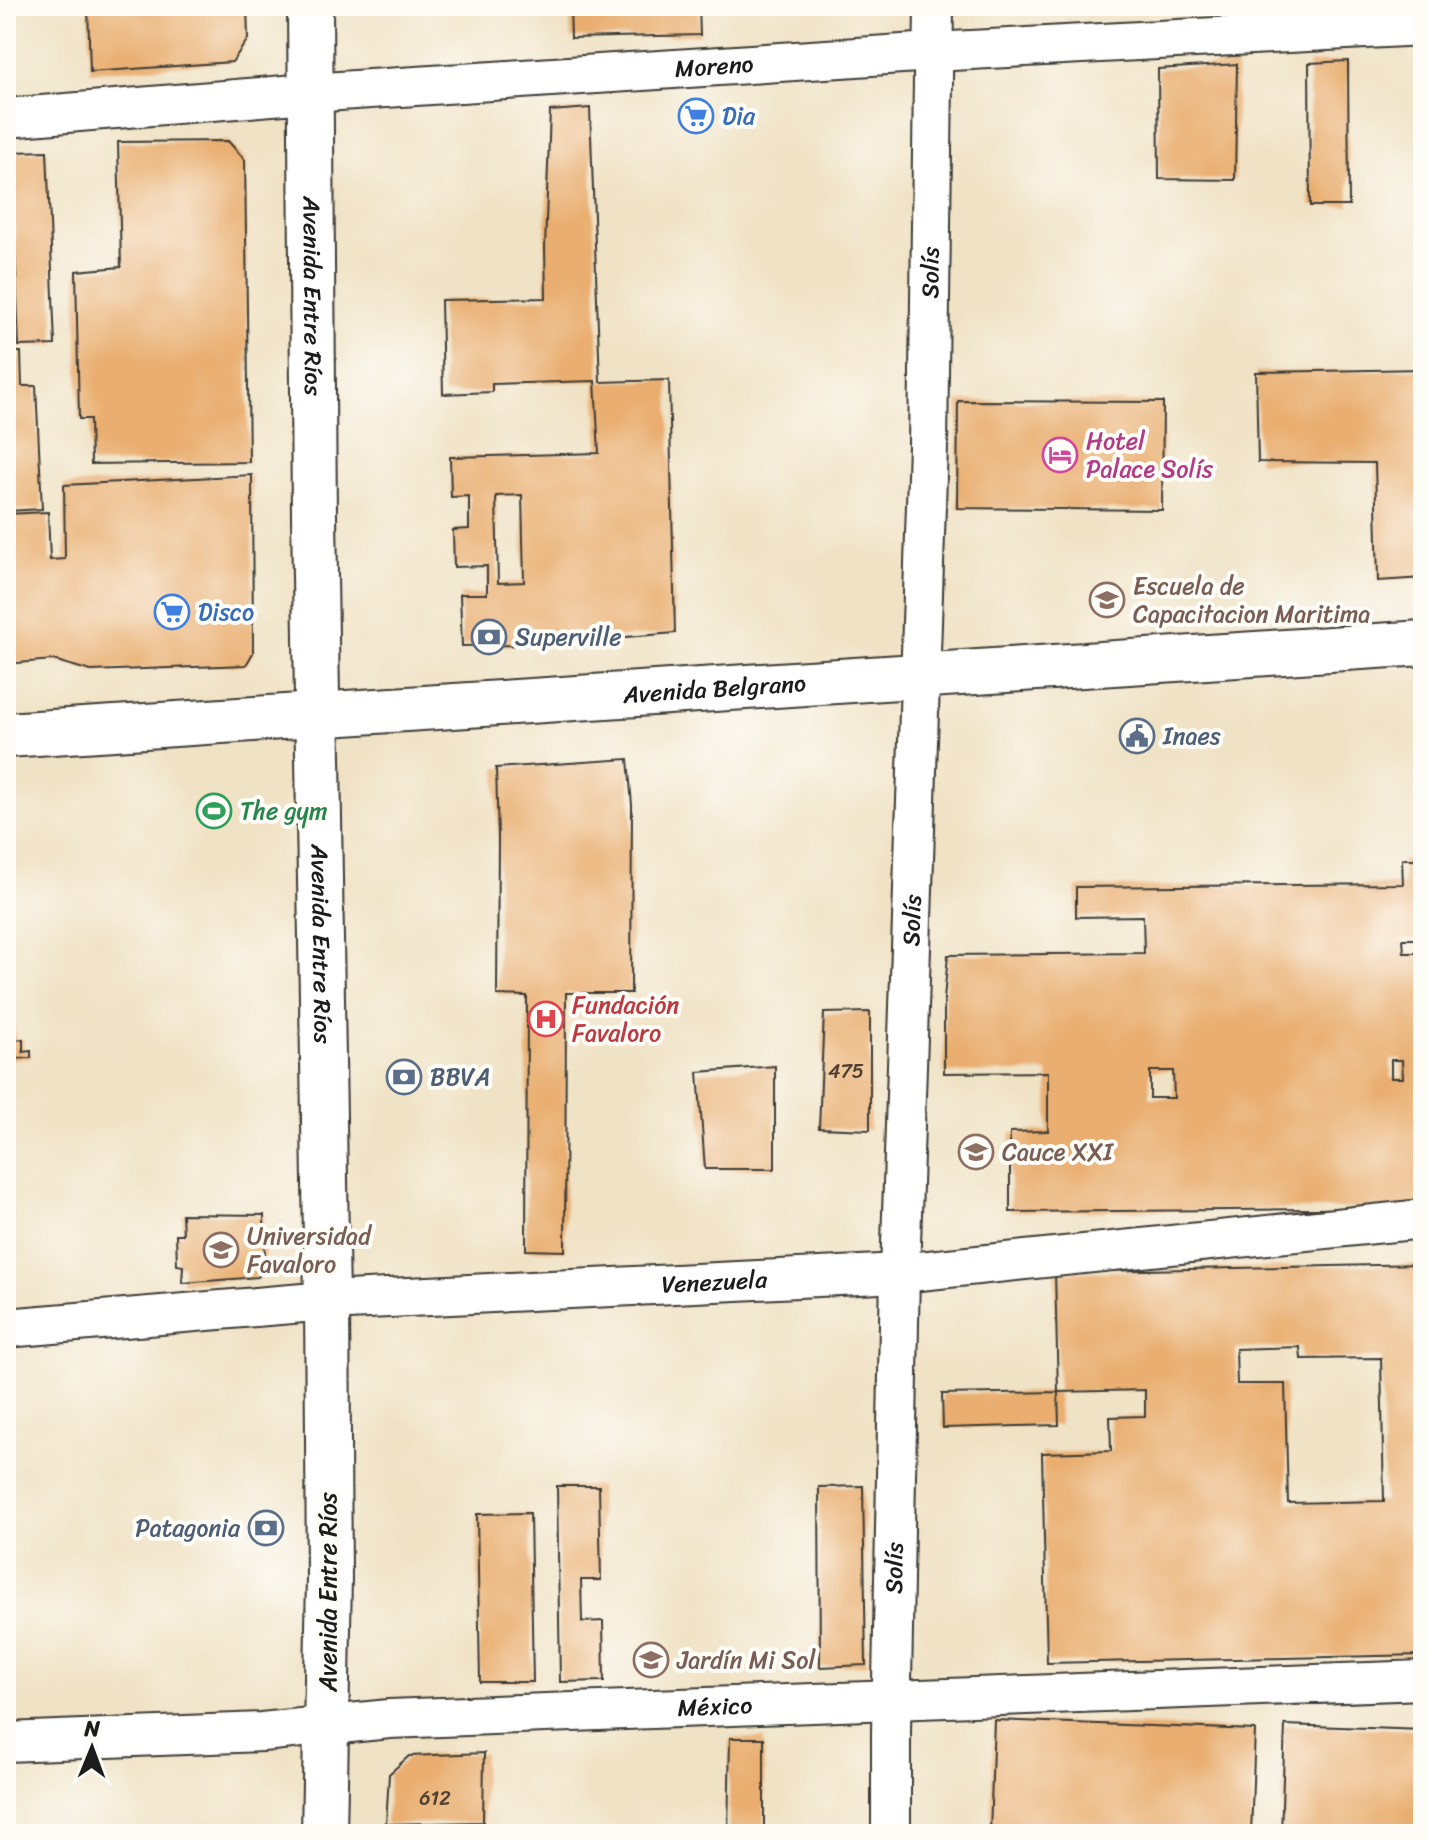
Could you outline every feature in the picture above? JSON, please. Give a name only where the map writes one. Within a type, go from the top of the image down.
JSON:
[{"type":"main road","name":"Avenida Entre Ríos","points":[[310,6],[327,1301],[324,1834]]},
{"type":"main road","name":"Avenida Belgrano","points":[[6,735],[1423,643]]},
{"type":"street","name":"Solís","points":[[891,1834],[900,1273],[928,432],[934,6]]},
{"type":"street","name":"Moreno","points":[[6,118],[309,93],[933,52],[1423,26]]},
{"type":"street","name":"Venezuela","points":[[6,1328],[327,1301],[900,1273],[1423,1219]]},
{"type":"street","name":"México","points":[[6,1742],[262,1732],[389,1719],[1423,1680]]},
{"type":"building","points":[[88,6],[247,6],[248,39],[232,62],[90,72]]},
{"type":"building","points":[[570,6],[699,6],[700,35],[571,38]]},
{"type":"building","points":[[1348,61],[1349,206],[1310,206],[1309,63]]},
{"type":"building","points":[[1237,64],[1235,180],[1159,179],[1158,69]]},
{"type":"building","points":[[590,108],[600,382],[669,380],[675,633],[526,645],[462,646],[460,594],[487,594],[487,566],[454,567],[453,530],[469,529],[469,496],[451,497],[450,457],[599,453],[595,381],[492,384],[492,392],[443,394],[441,300],[546,298],[550,111]],"holes":[[[522,495],[524,582],[498,583],[496,496]]]},
{"type":"building","points":[[228,141],[245,160],[249,462],[91,464],[90,419],[79,419],[76,271],[121,267],[118,142]]},
{"type":"building","points":[[47,151],[55,345],[19,346],[11,152]]},
{"type":"building","points":[[6,352],[21,352],[22,386],[36,386],[42,509],[7,511]]},
{"type":"building","points":[[1423,369],[1423,578],[1378,581],[1375,463],[1258,462],[1256,372]]},
{"type":"building","name":"Hotel Palace Solís","points":[[958,401],[1163,402],[1162,510],[957,508]]},
{"type":"building","points":[[252,475],[253,653],[246,665],[91,671],[53,660],[6,664],[6,514],[48,512],[50,560],[65,559],[64,485]]},
{"type":"building","name":"Fundación Favaloro","points":[[628,759],[632,805],[631,993],[566,993],[565,1251],[526,1250],[527,996],[497,995],[496,768]]},
{"type":"building","points":[[1402,859],[1423,859],[1423,1208],[1010,1212],[1010,1132],[1048,1131],[1048,1072],[944,1073],[944,999],[948,955],[1144,953],[1143,916],[1076,917],[1076,887],[1403,884]],"holes":[[[1403,939],[1420,939],[1420,953],[1404,953]],[[1391,1060],[1402,1060],[1403,1078],[1391,1078]],[[1150,1071],[1173,1071],[1174,1098],[1150,1098]]]},
{"type":"building","points":[[870,1012],[870,1130],[819,1128],[824,1013]]},
{"type":"building","points":[[6,1021],[14,1021],[15,1040],[23,1039],[23,1052],[31,1051],[31,1058],[6,1059]]},
{"type":"building","points":[[775,1066],[775,1169],[705,1169],[698,1072]]},
{"type":"building","name":"Universidad Favaloro","points":[[182,1214],[264,1215],[265,1268],[258,1277],[182,1283],[183,1266],[177,1265],[176,1234],[183,1234]]},
{"type":"building","points":[[1423,1264],[1423,1655],[1047,1663],[1042,1453],[1111,1451],[1110,1417],[1145,1416],[1145,1390],[1058,1392],[1055,1272]],"holes":[[[1300,1347],[1301,1359],[1381,1358],[1384,1501],[1288,1503],[1285,1384],[1237,1384],[1236,1349]]]},
{"type":"building","points":[[1058,1392],[1059,1425],[943,1428],[942,1394]]},
{"type":"building","points":[[557,1486],[599,1486],[601,1580],[581,1580],[582,1622],[603,1621],[604,1681],[560,1682]]},
{"type":"building","points":[[863,1486],[866,1665],[820,1667],[819,1487]]},
{"type":"building","points":[[530,1513],[533,1682],[480,1682],[477,1514]]},
{"type":"building","points":[[994,1720],[1255,1730],[1251,1834],[990,1834]]},
{"type":"building","points":[[1285,1725],[1423,1730],[1423,1834],[1281,1834]]},
{"type":"building","points":[[730,1738],[764,1738],[764,1834],[728,1834]]},
{"type":"building","points":[[484,1753],[483,1822],[386,1824],[389,1774],[409,1756]]},
{"type":"place","name":"Dia","points":[[696,116]]},
{"type":"place","name":"Hotel Palace Solís","points":[[1060,455]]},
{"type":"place","name":"Escuela de Capacitacion Maritima","points":[[1107,600]]},
{"type":"place","name":"Disco","points":[[172,612]]},
{"type":"place","name":"Superville","points":[[489,637]]},
{"type":"place","name":"Inaes","points":[[1137,736]]},
{"type":"place","name":"The gym","points":[[214,811]]},
{"type":"place","name":"Fundación Favaloro","points":[[546,1019]]},
{"type":"place","name":"BBVA","points":[[404,1077]]},
{"type":"place","name":"Cauce XXI","points":[[976,1152]]},
{"type":"place","name":"Universidad Favaloro","points":[[221,1250]]},
{"type":"place","name":"Patagonia","points":[[266,1528]]},
{"type":"place","name":"Jardín Mi Sol","points":[[651,1660]]}]
